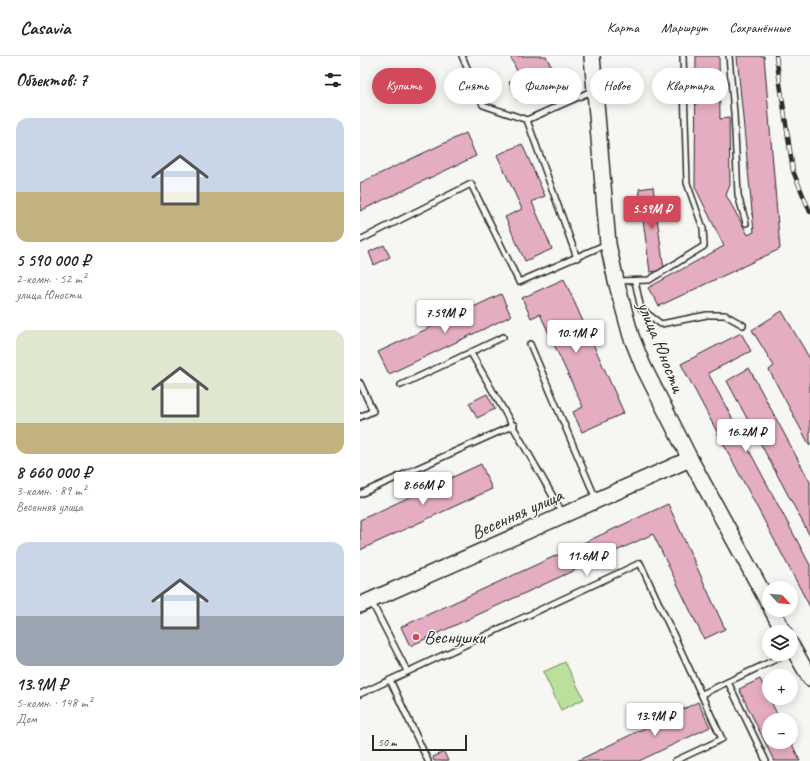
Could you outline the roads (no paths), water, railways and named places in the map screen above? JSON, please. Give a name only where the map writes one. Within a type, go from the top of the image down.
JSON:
[{"type":"street","name":"улица Юности","points":[[592,56],[593,68]]},
{"type":"street","name":"улица Юности","points":[[595,104],[608,244],[616,281],[631,336],[643,366],[690,459],[762,591]]},
{"type":"street","name":"Весенняя улица","points":[[365,603],[690,459]]},
{"type":"street","points":[[798,660],[810,678]]},
{"type":"lane","points":[[462,56],[483,105],[527,120],[590,92]]},
{"type":"lane","points":[[616,281],[648,280],[704,246],[703,228],[687,183],[683,56]]},
{"type":"lane","points":[[729,56],[734,113],[738,195],[746,223]]},
{"type":"lane","points":[[527,120],[577,258]]},
{"type":"lane","points":[[360,240],[471,184],[519,282],[608,244]]},
{"type":"lane","points":[[635,281],[641,309],[661,324],[707,316],[725,315],[743,324]]},
{"type":"lane","points":[[401,385],[503,337]]},
{"type":"lane","points":[[530,344],[596,500]]},
{"type":"lane","points":[[471,353],[514,425],[563,515]]},
{"type":"lane","points":[[360,383],[373,411],[360,417]]},
{"type":"lane","points":[[360,494],[514,425]]},
{"type":"lane","points":[[360,694],[640,563],[722,739],[675,761]]},
{"type":"lane","points":[[365,603],[407,671]]},
{"type":"lane","points":[[702,694],[769,661]]},
{"type":"lane","points":[[390,680],[428,761]]},
{"type":"lane","points":[[728,682],[766,761]]},
{"type":"railway","points":[[776,56],[793,171],[810,212]]},
{"type":"place","name":"Веснушки","points":[[416,637]]}]
